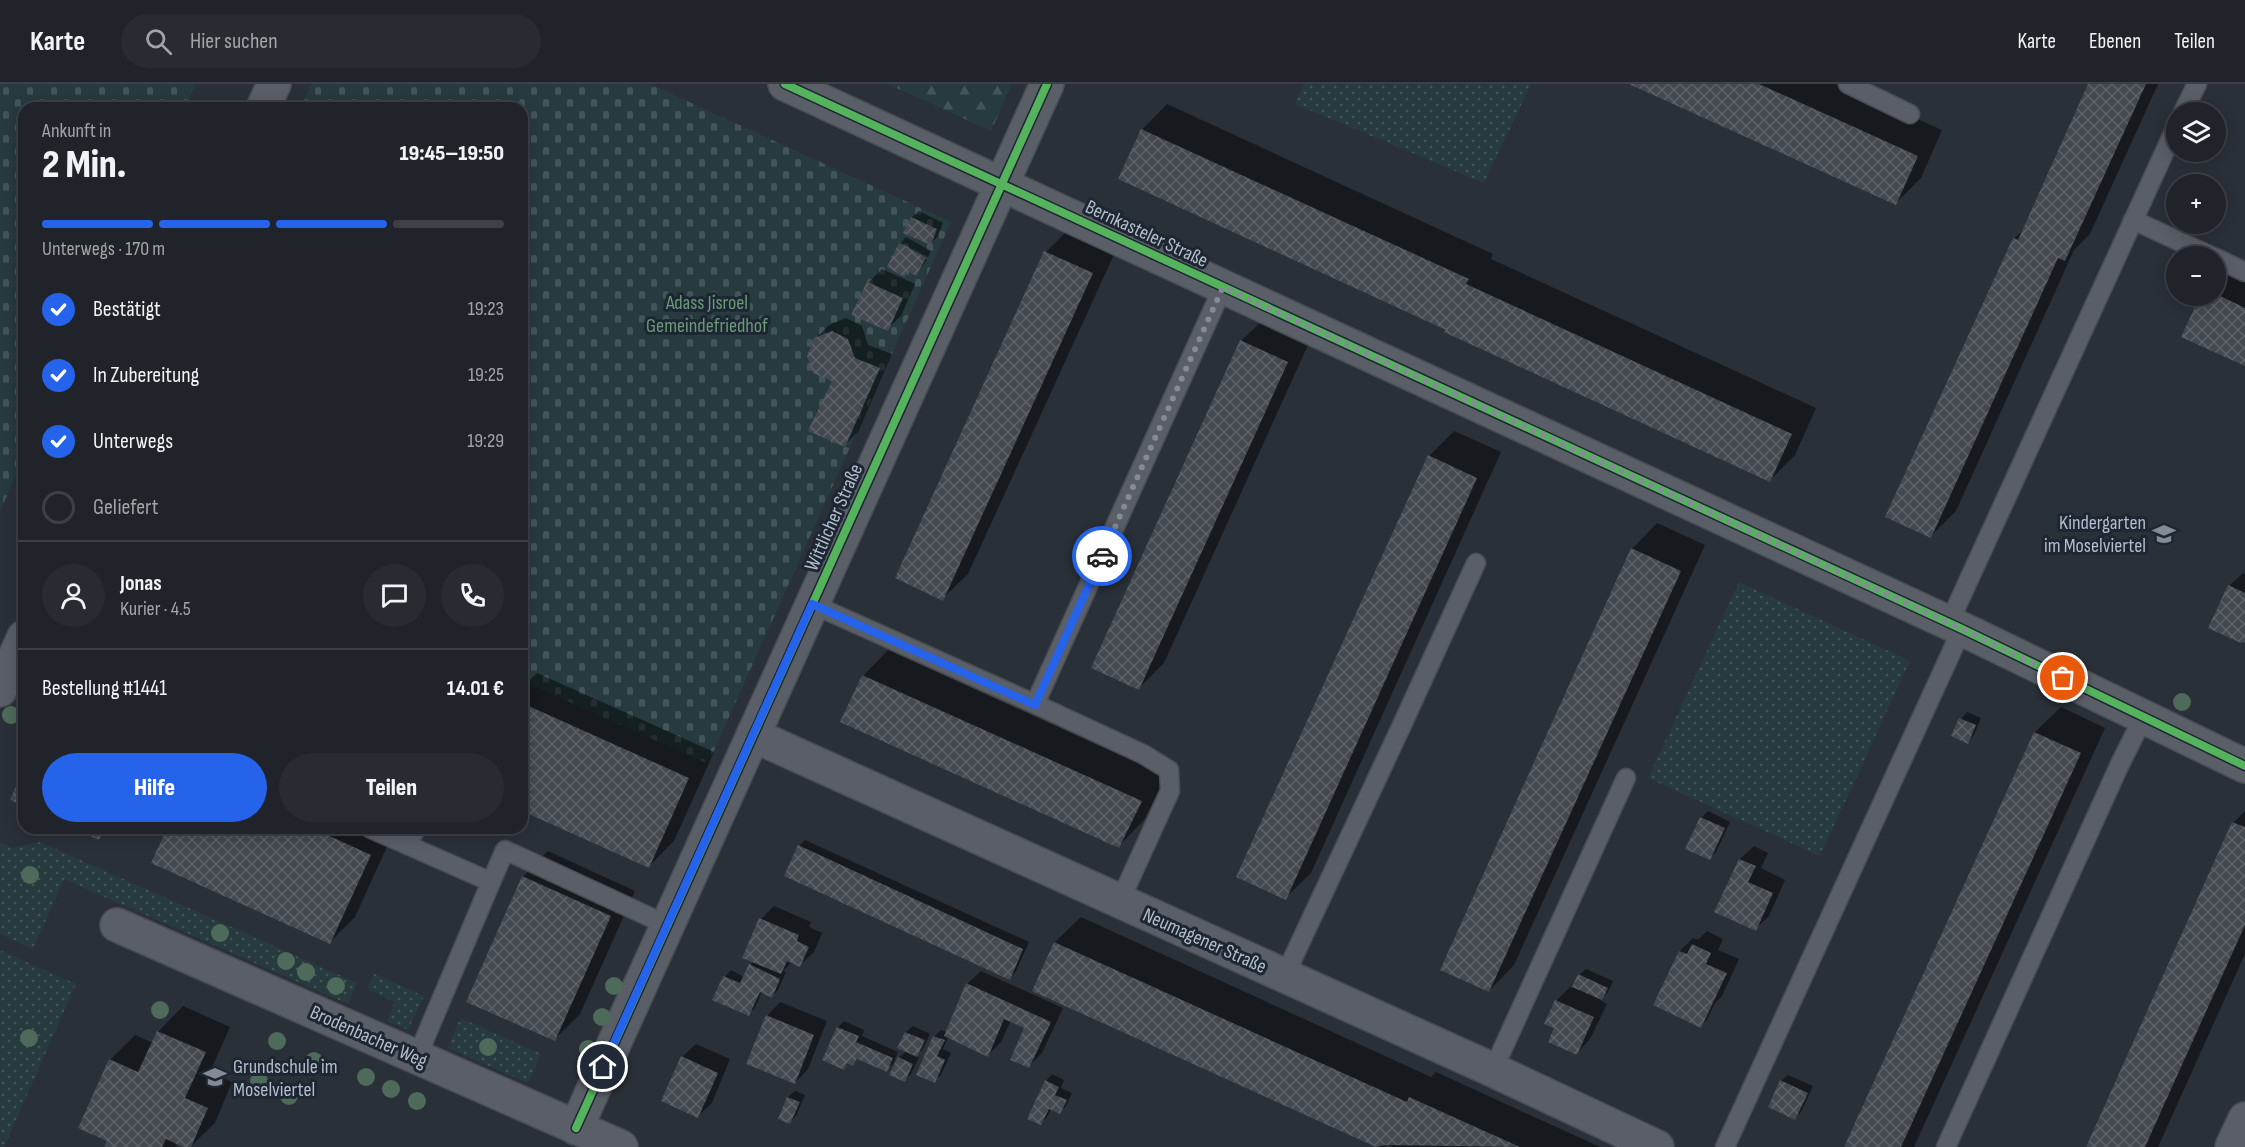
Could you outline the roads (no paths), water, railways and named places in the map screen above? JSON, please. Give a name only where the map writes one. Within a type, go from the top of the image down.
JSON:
[{"type":"street","points":[[266,102],[273,84]]},
{"type":"street","name":"Bernkasteler Straße","points":[[785,84],[1955,626],[2245,766]]},
{"type":"street","name":"Wittlicher Straße","points":[[576,1128],[1047,84]]},
{"type":"street","points":[[0,690],[18,650]]},
{"type":"street","name":"Neumagener Straße","points":[[753,735],[1493,1070],[1657,1147]]},
{"type":"street","name":"Brodenbacher Weg","points":[[117,925],[621,1147]]},
{"type":"street","points":[[2232,1147],[2245,1119]]},
{"type":"lane","points":[[1848,84],[1910,114]]},
{"type":"lane","points":[[2188,102],[2197,84]]},
{"type":"lane","points":[[1725,1147],[2166,149]]},
{"type":"lane","points":[[2133,220],[2189,246]]},
{"type":"lane","points":[[2226,263],[2245,272]]},
{"type":"lane","points":[[1035,705],[1223,287]]},
{"type":"lane","points":[[1284,975],[1476,563]]},
{"type":"lane","points":[[812,604],[1143,754],[1169,770],[1170,791],[1120,901]]},
{"type":"lane","points":[[1946,1147],[2120,764],[2144,718]]},
{"type":"lane","points":[[1493,1070],[1626,778]]},
{"type":"lane","points":[[383,834],[491,882]]},
{"type":"lane","points":[[408,845],[413,834]]},
{"type":"lane","points":[[417,1057],[505,850],[668,925]]},
{"type":"place","name":"Kindergarten im Moselviertel","points":[[2164,534]]},
{"type":"place","name":"Grundschule im Moselviertel","points":[[215,1077]]},
{"type":"park label","name":"Adass Jisroel Gemeindefriedhof","points":[[707,314]]}]
